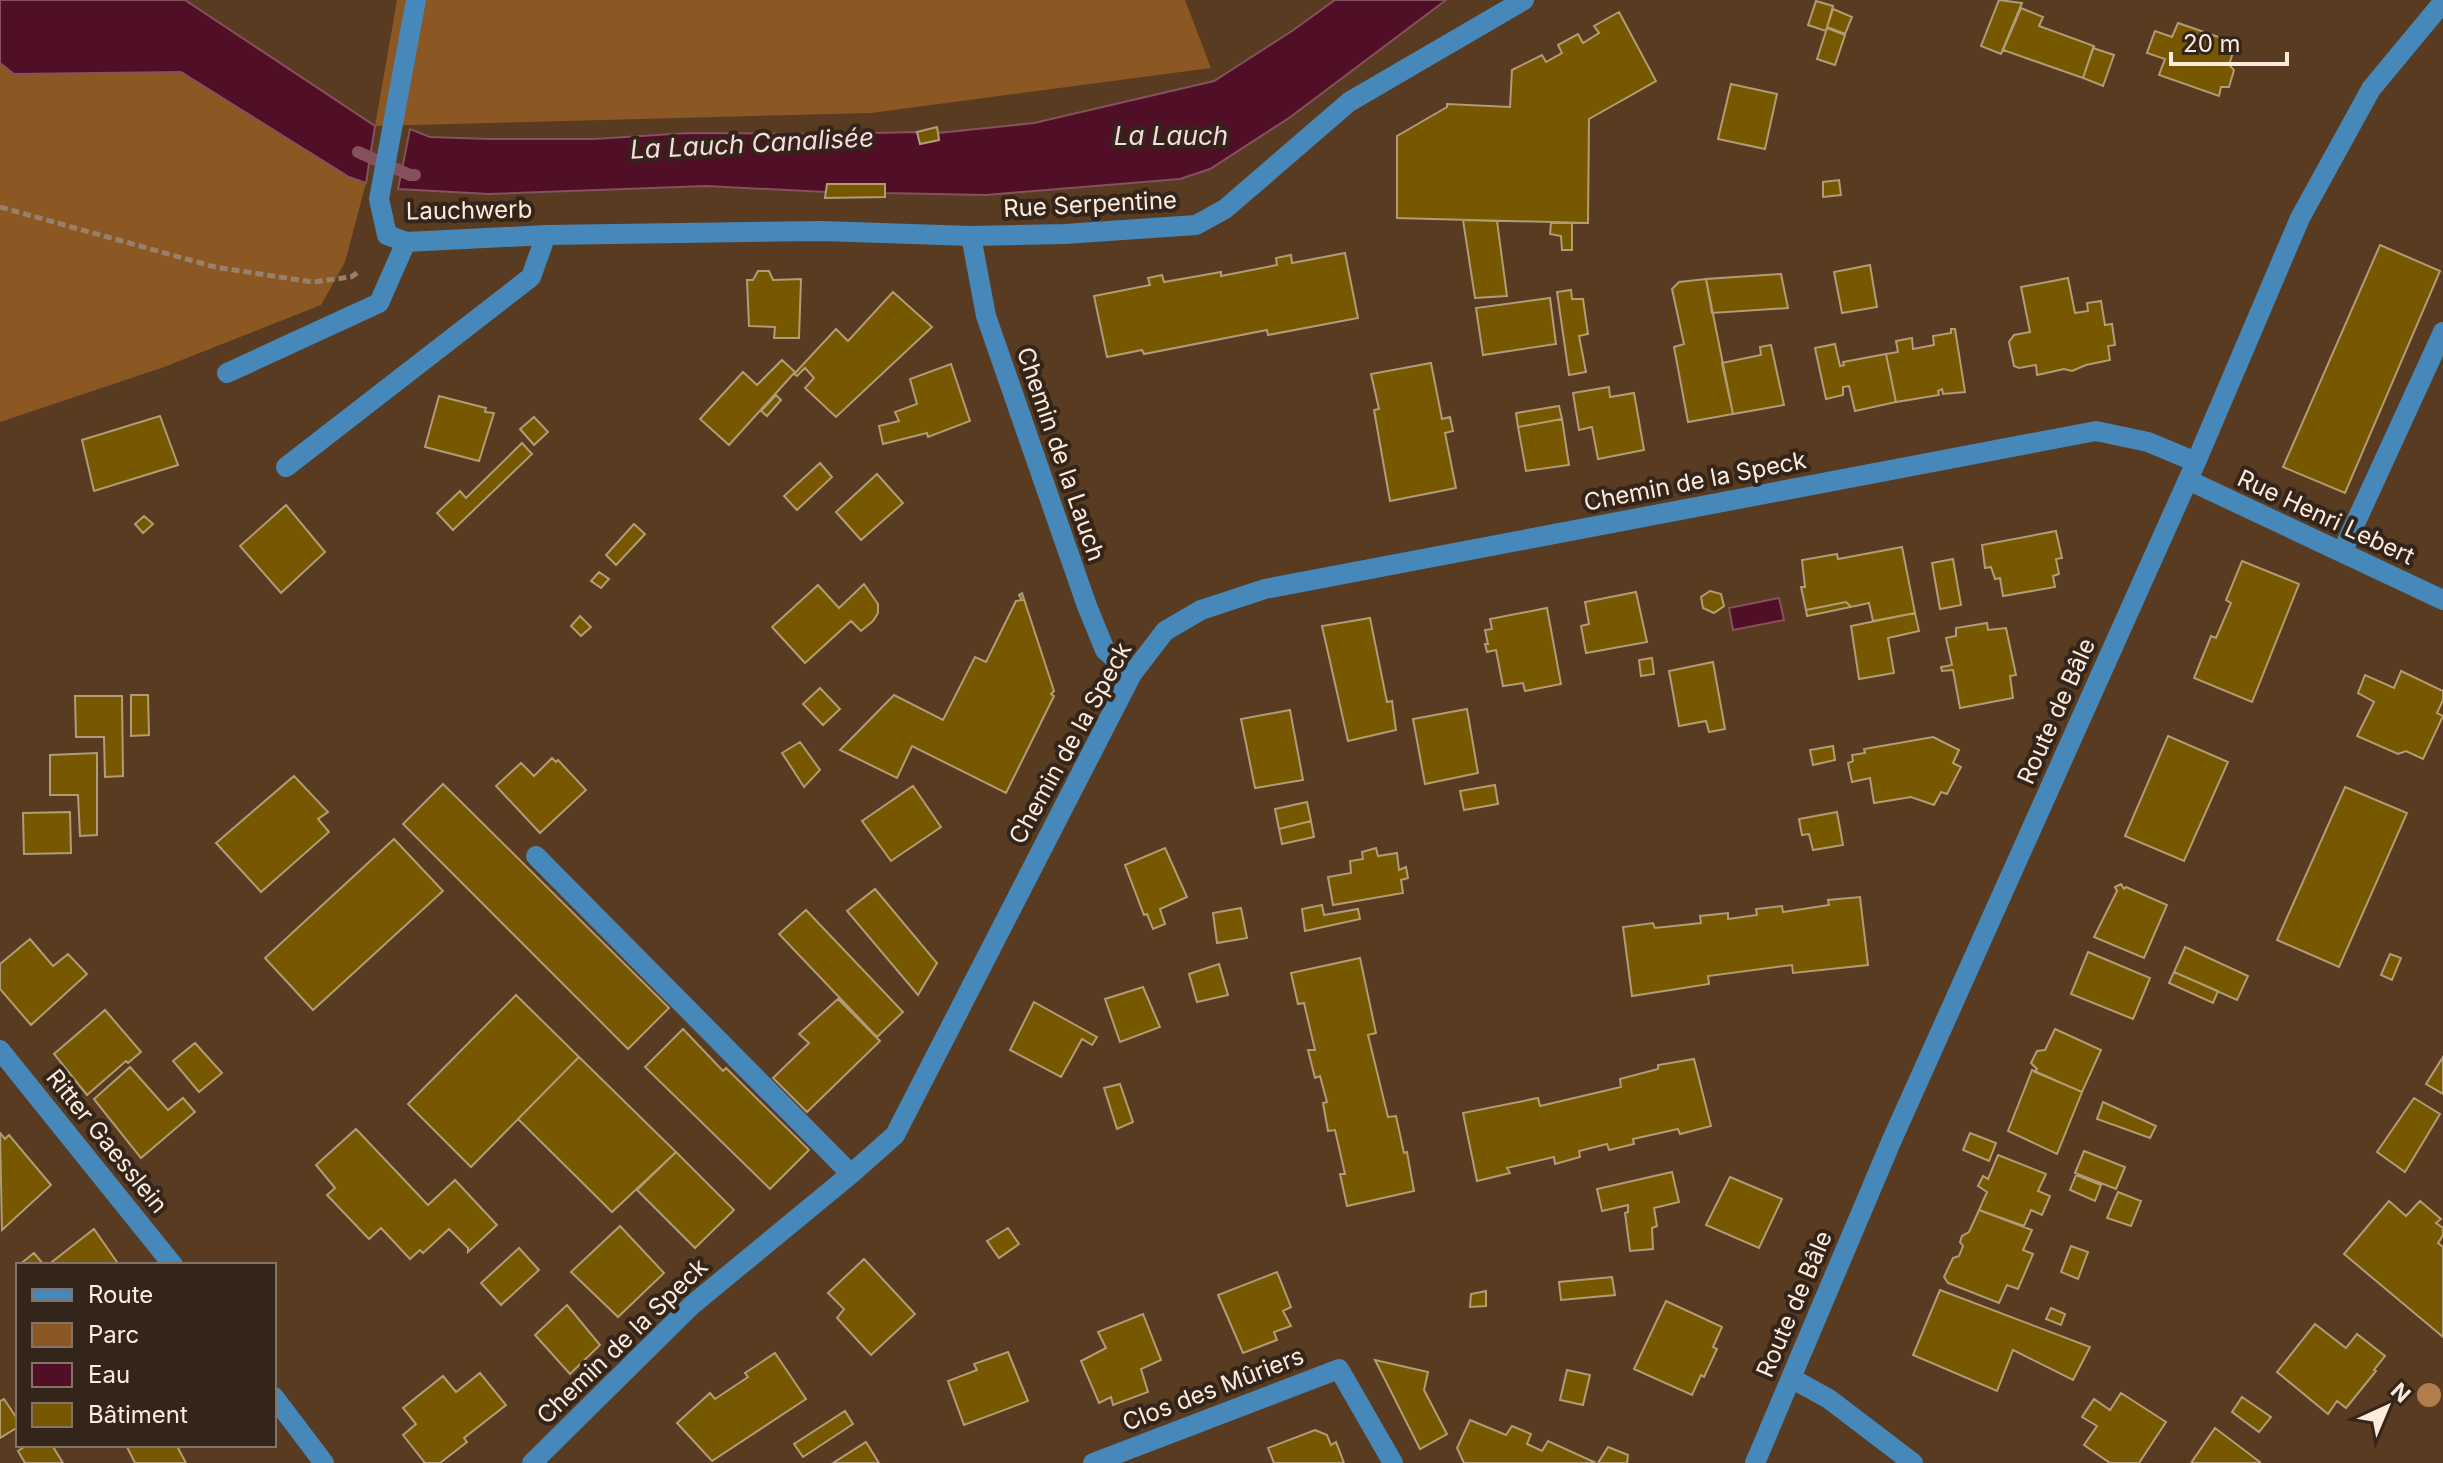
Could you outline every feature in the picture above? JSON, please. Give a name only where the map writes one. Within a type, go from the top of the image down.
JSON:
[{"type":"street","points":[[227,373],[379,303],[397,238],[379,199],[416,0]]},
{"type":"street","name":"Rue Serpentine","points":[[971,236],[1065,234],[1196,225],[1225,209],[1349,102],[1524,0]]},
{"type":"street","name":"Route de Bâle","points":[[1755,1463],[1891,1142],[2192,471],[2300,218],[2371,89],[2443,2]]},
{"type":"street","name":"Lauchwerb","points":[[397,238],[822,231],[971,236]]},
{"type":"street","points":[[286,467],[531,277],[546,235]]},
{"type":"street","name":"Chemin de la Lauch","points":[[971,236],[986,316],[1087,606],[1105,650],[1132,674]]},
{"type":"street","points":[[2342,552],[2443,332]]},
{"type":"street","name":"Chemin de la Speck","points":[[532,1463],[692,1305],[895,1135],[1132,674],[1165,631],[1201,610],[1265,589],[2096,431],[2148,442],[2192,471]]},
{"type":"street","name":"Rue Henri Lebert","points":[[2192,471],[2342,552],[2443,600]]},
{"type":"street","points":[[536,856],[851,1174]]},
{"type":"street","name":"Ritter Gaesslein","points":[[0,1050],[171,1263]]},
{"type":"street","name":"Clos des Mûriers","points":[[1093,1463],[1339,1369],[1393,1463]]},
{"type":"street","points":[[1791,1378],[1829,1399],[1913,1463]]},
{"type":"street","points":[[276,1400],[324,1463]]},
{"type":"path","name":"Lauchwerb","points":[[0,207],[215,267],[312,282],[351,277],[375,262],[397,238]]},
{"type":"green space","points":[[397,0],[1185,0],[1211,68],[871,113],[375,126]]},
{"type":"green space","points":[[0,63],[14,74],[181,72],[349,177],[366,183],[345,262],[321,305],[164,367],[0,422]]},
{"type":"water","points":[[0,0],[185,0],[375,126],[366,183],[349,177],[181,72],[14,74],[0,63]]},
{"type":"water","name":"La Lauch","points":[[1335,0],[1446,0],[1289,118],[1210,169],[1180,179],[986,195],[885,193],[885,185],[826,192],[706,186],[489,194],[398,189],[410,129],[430,137],[489,139],[594,139],[688,133],[917,132],[920,144],[939,140],[938,133],[1034,123],[1214,81]]},
{"type":"water","points":[[1779,598],[1784,620],[1733,630],[1729,608]]},
{"type":"building","points":[[1999,0],[2022,3],[2001,54],[1981,46]]},
{"type":"building","points":[[1816,1],[1833,6],[1826,31],[1808,25]]},
{"type":"building","points":[[2021,8],[2043,17],[2039,26],[2094,46],[2083,78],[2003,50]]},
{"type":"building","points":[[1833,9],[1852,17],[1845,34],[1827,27]]},
{"type":"building","points":[[1619,12],[1656,81],[1589,119],[1588,223],[1397,218],[1397,136],[1447,107],[1447,104],[1510,107],[1512,70],[1542,55],[1546,62],[1562,53],[1558,45],[1578,34],[1583,43],[1599,33],[1594,26]]},
{"type":"building","points":[[2178,23],[2236,43],[2229,65],[2234,70],[2229,87],[2221,87],[2219,96],[2159,75],[2165,59],[2147,53],[2155,31],[2172,37]]},
{"type":"building","points":[[1827,28],[1845,35],[1835,65],[1817,59]]},
{"type":"building","points":[[2093,48],[2114,55],[2103,86],[2083,78]]},
{"type":"building","points":[[1731,84],[1777,94],[1765,149],[1718,139]]},
{"type":"building","points":[[937,127],[939,140],[920,144],[917,132]]},
{"type":"building","points":[[1839,180],[1841,195],[1823,197],[1823,182]]},
{"type":"building","points":[[827,184],[885,184],[885,197],[825,198]]},
{"type":"building","points":[[1463,220],[1497,221],[1507,296],[1475,298]]},
{"type":"building","points":[[1551,223],[1572,223],[1572,250],[1562,250],[1561,236],[1550,234]]},
{"type":"building","points":[[2380,245],[2440,271],[2345,493],[2283,467]]},
{"type":"building","points":[[1345,253],[1358,318],[1268,335],[1267,330],[1144,354],[1142,350],[1107,357],[1094,296],[1150,285],[1148,278],[1162,275],[1164,282],[1221,272],[1221,276],[1277,265],[1276,258],[1291,255],[1292,263]]},
{"type":"building","points":[[1870,265],[1877,307],[1842,313],[1834,272]]},
{"type":"building","points":[[758,271],[769,271],[773,280],[801,279],[799,338],[774,338],[775,327],[749,326],[747,280],[753,280]]},
{"type":"building","points":[[1781,274],[1788,308],[1712,313],[1706,279]]},
{"type":"building","points":[[2068,278],[2075,313],[2088,311],[2087,303],[2101,301],[2105,325],[2112,324],[2115,345],[2108,346],[2110,360],[2072,371],[2064,369],[2037,375],[2036,365],[2014,366],[2009,342],[2014,335],[2030,332],[2021,287]]},
{"type":"building","points":[[1706,279],[1733,414],[1688,422],[1674,347],[1684,344],[1672,289],[1679,282]]},
{"type":"building","points":[[1571,290],[1572,299],[1583,299],[1588,334],[1579,336],[1586,372],[1569,375],[1557,292]]},
{"type":"building","points":[[893,292],[932,327],[836,417],[805,388],[814,378],[805,368],[797,376],[794,374],[836,329],[848,341]]},
{"type":"building","points":[[1550,298],[1556,344],[1483,355],[1476,308]]},
{"type":"building","points":[[1951,329],[1955,329],[1965,392],[1943,394],[1942,389],[1938,391],[1939,395],[1896,402],[1886,354],[1898,352],[1896,341],[1912,338],[1913,349],[1934,345],[1933,336],[1951,333]]},
{"type":"building","points":[[1835,344],[1840,366],[1844,365],[1843,362],[1886,354],[1896,402],[1855,411],[1849,386],[1843,387],[1843,395],[1826,399],[1815,348]]},
{"type":"building","points":[[1771,345],[1784,405],[1733,414],[1722,363],[1761,355],[1760,347]]},
{"type":"building","points":[[782,360],[795,372],[729,445],[700,419],[743,372],[757,385]]},
{"type":"building","points":[[1431,363],[1442,419],[1450,417],[1453,431],[1445,433],[1456,488],[1390,501],[1374,410],[1379,409],[1371,374]]},
{"type":"building","points":[[951,364],[970,421],[928,437],[927,433],[883,444],[879,426],[899,421],[895,412],[917,404],[910,379]]},
{"type":"building","points":[[1609,387],[1610,397],[1634,393],[1644,450],[1598,459],[1592,427],[1579,430],[1573,393]]},
{"type":"building","points":[[776,395],[781,400],[767,416],[761,411]]},
{"type":"building","points":[[439,396],[486,408],[485,412],[494,413],[479,461],[425,447]]},
{"type":"building","points":[[1559,406],[1562,419],[1518,427],[1516,413]]},
{"type":"building","points":[[160,416],[178,465],[94,491],[82,440]]},
{"type":"building","points":[[534,417],[548,432],[534,445],[520,429]]},
{"type":"building","points":[[1562,419],[1569,465],[1526,471],[1518,427]]},
{"type":"building","points":[[522,443],[532,454],[453,530],[437,513],[460,491],[466,498]]},
{"type":"building","points":[[820,463],[832,477],[797,510],[784,496]]},
{"type":"building","points":[[877,474],[903,503],[861,540],[836,512]]},
{"type":"building","points":[[286,505],[325,552],[281,593],[240,546]]},
{"type":"building","points":[[144,516],[153,524],[143,533],[135,524]]},
{"type":"building","points":[[634,524],[645,534],[616,565],[606,555]]},
{"type":"building","points":[[2056,531],[2062,558],[2056,559],[2059,574],[2053,576],[2055,587],[2003,596],[2000,578],[1995,579],[1991,567],[1985,568],[1982,545]]},
{"type":"building","points":[[1902,547],[1915,613],[1873,621],[1869,603],[1851,607],[1846,602],[1806,610],[1801,587],[1805,587],[1802,560],[1837,554],[1838,559]]},
{"type":"building","points":[[1953,559],[1961,605],[1940,609],[1932,563]]},
{"type":"building","points":[[2242,561],[2299,584],[2252,702],[2194,678],[2211,636],[2216,638],[2231,603],[2226,600]]},
{"type":"building","points":[[599,572],[609,579],[601,588],[591,581]]},
{"type":"building","points":[[864,584],[878,604],[878,613],[873,621],[861,631],[851,621],[805,663],[772,627],[818,585],[839,608]]},
{"type":"building","points":[[1710,591],[1721,594],[1724,606],[1714,613],[1703,608],[1701,597]]},
{"type":"building","points":[[1636,592],[1647,642],[1586,653],[1581,626],[1589,624],[1585,602]]},
{"type":"building","points":[[1022,593],[1054,696],[1006,793],[912,746],[897,778],[840,750],[894,695],[943,720],[975,657],[986,662],[1016,601],[1022,600],[1019,595]]},
{"type":"building","points":[[1846,602],[1851,607],[1807,616],[1806,610]]},
{"type":"building","points":[[1547,608],[1561,684],[1525,691],[1523,683],[1503,686],[1496,650],[1487,652],[1485,644],[1488,644],[1485,630],[1492,629],[1490,619]]},
{"type":"building","points":[[1915,613],[1919,631],[1888,638],[1894,673],[1859,679],[1851,626]]},
{"type":"building","points":[[580,616],[591,627],[581,636],[571,626]]},
{"type":"building","points":[[1370,618],[1387,702],[1392,701],[1396,730],[1348,741],[1322,626]]},
{"type":"building","points":[[1987,623],[1988,630],[2006,628],[2016,675],[2010,676],[2013,698],[1960,708],[1953,670],[1942,671],[1941,667],[1952,665],[1946,638],[1956,636],[1956,628]]},
{"type":"building","points":[[1652,658],[1654,674],[1641,676],[1639,660]]},
{"type":"building","points":[[1713,662],[1725,729],[1709,732],[1706,721],[1679,726],[1669,671]]},
{"type":"building","points":[[2401,671],[2443,691],[2437,713],[2443,716],[2423,759],[2406,751],[2398,754],[2357,736],[2374,702],[2358,693],[2365,675],[2394,688]]},
{"type":"building","points":[[820,688],[840,709],[823,725],[803,704]]},
{"type":"building","points":[[131,695],[148,695],[149,735],[131,736]]},
{"type":"building","points":[[75,696],[122,696],[123,776],[105,777],[104,737],[76,737]]},
{"type":"building","points":[[1467,709],[1478,773],[1425,784],[1413,719]]},
{"type":"building","points":[[1290,710],[1303,780],[1255,788],[1241,719]]},
{"type":"building","points":[[2168,736],[2228,762],[2184,861],[2125,836]]},
{"type":"building","points":[[1933,737],[1959,750],[1953,763],[1961,767],[1947,794],[1941,792],[1934,805],[1911,797],[1874,803],[1870,778],[1852,782],[1848,763],[1853,761],[1852,755],[1865,753],[1864,749]]},
{"type":"building","points":[[800,742],[820,770],[804,787],[782,753]]},
{"type":"building","points":[[1833,746],[1835,760],[1813,765],[1810,750]]},
{"type":"building","points":[[97,753],[97,835],[80,836],[78,795],[50,795],[50,755]]},
{"type":"building","points":[[552,758],[556,762],[558,760],[586,790],[540,833],[496,786],[521,763],[534,776]]},
{"type":"building","points":[[294,776],[328,812],[318,819],[329,832],[261,892],[216,843]]},
{"type":"building","points":[[443,784],[669,1008],[628,1049],[403,824]]},
{"type":"building","points":[[1495,785],[1498,804],[1464,810],[1460,791]]},
{"type":"building","points":[[913,786],[941,827],[891,861],[862,821]]},
{"type":"building","points":[[2345,787],[2407,813],[2339,967],[2277,940]]},
{"type":"building","points":[[1307,802],[1311,821],[1279,829],[1275,809]]},
{"type":"building","points":[[70,812],[71,853],[24,854],[23,813]]},
{"type":"building","points":[[1837,812],[1843,845],[1813,850],[1809,834],[1802,835],[1799,819]]},
{"type":"building","points":[[1311,821],[1314,837],[1282,844],[1279,829]]},
{"type":"building","points":[[394,839],[443,891],[313,1010],[265,958]]},
{"type":"building","points":[[1165,848],[1187,897],[1160,909],[1165,924],[1153,929],[1147,914],[1144,915],[1125,865]]},
{"type":"building","points":[[1376,848],[1378,856],[1397,853],[1399,870],[1406,867],[1408,878],[1401,880],[1403,893],[1333,905],[1328,877],[1351,873],[1350,861],[1363,859],[1362,852]]},
{"type":"building","points":[[2121,884],[2124,889],[2126,887],[2167,905],[2144,958],[2094,937],[2117,891],[2115,887]]},
{"type":"building","points":[[875,889],[937,963],[918,995],[847,911]]},
{"type":"building","points":[[1860,897],[1868,965],[1793,973],[1792,965],[1708,976],[1709,984],[1632,996],[1623,927],[1653,923],[1655,928],[1701,923],[1700,916],[1728,913],[1728,919],[1757,915],[1756,909],[1782,906],[1783,912],[1829,905],[1828,900]]},
{"type":"building","points":[[1322,905],[1324,915],[1358,909],[1360,919],[1305,931],[1302,909]]},
{"type":"building","points":[[1241,908],[1247,938],[1217,943],[1213,913]]},
{"type":"building","points":[[806,910],[903,1012],[877,1037],[779,934]]},
{"type":"building","points":[[30,939],[53,966],[68,954],[87,974],[31,1025],[0,989],[0,964]]},
{"type":"building","points":[[2185,947],[2248,976],[2237,1000],[2174,972]]},
{"type":"building","points":[[2088,952],[2150,978],[2133,1019],[2071,994]]},
{"type":"building","points":[[2390,954],[2401,958],[2392,980],[2381,975]]},
{"type":"building","points":[[1360,958],[1376,1033],[1368,1035],[1388,1117],[1396,1116],[1404,1153],[1407,1152],[1414,1191],[1347,1206],[1340,1174],[1345,1174],[1335,1130],[1328,1131],[1323,1103],[1327,1102],[1320,1076],[1315,1078],[1308,1050],[1315,1050],[1304,1003],[1298,1004],[1291,973]]},
{"type":"building","points":[[1219,964],[1228,995],[1197,1002],[1189,974]]},
{"type":"building","points":[[2174,972],[2218,991],[2213,1003],[2169,983]]},
{"type":"building","points":[[1143,987],[1160,1027],[1120,1042],[1105,999]]},
{"type":"building","points":[[516,995],[579,1057],[471,1167],[408,1104]]},
{"type":"building","points":[[838,999],[880,1041],[807,1112],[773,1078],[809,1043],[799,1034]]},
{"type":"building","points":[[1034,1002],[1097,1037],[1092,1045],[1082,1039],[1061,1077],[1010,1050]]},
{"type":"building","points":[[105,1010],[141,1052],[87,1095],[54,1054]]},
{"type":"building","points":[[683,1029],[723,1071],[726,1068],[809,1150],[770,1189],[645,1067]]},
{"type":"building","points":[[2055,1029],[2101,1050],[2082,1092],[2035,1072],[2037,1069],[2031,1063],[2037,1051],[2045,1050]]},
{"type":"building","points":[[195,1043],[222,1073],[199,1092],[173,1061]]},
{"type":"building","points":[[579,1057],[676,1152],[612,1212],[518,1119]]},
{"type":"building","points":[[2443,1057],[2443,1094],[2426,1084]]},
{"type":"building","points":[[1694,1059],[1711,1126],[1680,1134],[1678,1129],[1633,1139],[1634,1144],[1609,1150],[1607,1144],[1579,1151],[1580,1157],[1555,1164],[1554,1157],[1507,1168],[1510,1173],[1477,1181],[1463,1113],[1538,1098],[1540,1106],[1621,1087],[1620,1079],[1658,1069],[1658,1065]]},
{"type":"building","points":[[130,1067],[168,1110],[183,1098],[195,1112],[141,1158],[94,1099]]},
{"type":"building","points":[[2032,1070],[2082,1092],[2057,1154],[2008,1131]]},
{"type":"building","points":[[1120,1084],[1133,1122],[1117,1129],[1104,1088]]},
{"type":"building","points":[[2414,1098],[2440,1114],[2405,1172],[2377,1152]]},
{"type":"building","points":[[2103,1102],[2156,1126],[2150,1138],[2097,1119]]},
{"type":"building","points":[[356,1129],[428,1205],[455,1180],[497,1225],[468,1252],[468,1248],[449,1229],[423,1253],[420,1250],[410,1259],[381,1228],[369,1239],[327,1195],[335,1188],[316,1165]]},
{"type":"building","points":[[0,1133],[5,1139],[9,1135],[51,1185],[2,1230]]},
{"type":"building","points":[[1970,1133],[1996,1143],[1989,1161],[1963,1150]]},
{"type":"building","points":[[2084,1151],[2125,1167],[2116,1189],[2075,1173]]},
{"type":"building","points":[[676,1152],[734,1210],[695,1248],[637,1190]]},
{"type":"building","points":[[1998,1155],[2046,1174],[2038,1191],[2050,1196],[2042,1215],[2031,1210],[2024,1226],[1979,1210],[1987,1192],[1978,1186],[1983,1176],[1988,1179]]},
{"type":"building","points":[[1672,1172],[1679,1202],[1654,1208],[1657,1226],[1652,1228],[1653,1249],[1630,1251],[1625,1213],[1628,1212],[1628,1205],[1602,1211],[1597,1189]]},
{"type":"building","points":[[2076,1175],[2101,1185],[2095,1201],[2070,1190]]},
{"type":"building","points":[[1730,1177],[1782,1199],[1759,1248],[1706,1225]]},
{"type":"building","points":[[2118,1192],[2141,1201],[2131,1226],[2107,1218]]},
{"type":"building","points":[[2389,1201],[2406,1216],[2420,1201],[2441,1219],[2436,1223],[2443,1228],[2438,1243],[2443,1247],[2443,1337],[2344,1254]]},
{"type":"building","points":[[1979,1210],[2032,1230],[2023,1250],[2033,1254],[2018,1289],[2007,1285],[1999,1303],[1948,1283],[1944,1277],[1953,1258],[1959,1256],[1963,1246],[1960,1242],[1962,1236],[1969,1232]]},
{"type":"building","points":[[620,1226],[664,1273],[618,1317],[571,1272]]},
{"type":"building","points":[[1008,1228],[1019,1244],[999,1258],[987,1241]]},
{"type":"building","points":[[94,1229],[118,1263],[51,1263]]},
{"type":"building","points":[[2071,1246],[2088,1252],[2078,1279],[2061,1272]]},
{"type":"building","points":[[519,1248],[539,1270],[501,1305],[481,1283]]},
{"type":"building","points":[[34,1253],[42,1263],[22,1263]]},
{"type":"building","points":[[864,1259],[915,1314],[871,1355],[837,1318],[844,1309],[828,1293]]},
{"type":"building","points":[[1277,1272],[1291,1307],[1283,1311],[1291,1326],[1274,1332],[1277,1340],[1243,1353],[1218,1295]]},
{"type":"building","points":[[1612,1277],[1615,1295],[1561,1300],[1559,1282]]},
{"type":"building","points":[[1940,1290],[2090,1347],[2073,1380],[2013,1350],[1997,1391],[1913,1355]]},
{"type":"building","points":[[1486,1291],[1486,1306],[1470,1307],[1471,1294]]},
{"type":"building","points":[[1666,1301],[1722,1327],[1713,1347],[1717,1349],[1692,1395],[1634,1369]]},
{"type":"building","points":[[567,1305],[600,1345],[570,1374],[535,1335]]},
{"type":"building","points":[[2051,1308],[2065,1314],[2061,1325],[2046,1319]]},
{"type":"building","points":[[1143,1314],[1161,1360],[1141,1369],[1148,1392],[1113,1405],[1111,1397],[1099,1403],[1081,1361],[1106,1348],[1098,1332]]},
{"type":"building","points":[[2315,1324],[2346,1348],[2357,1334],[2385,1356],[2346,1408],[2337,1401],[2328,1414],[2277,1372]]},
{"type":"building","points":[[1008,1352],[1028,1401],[964,1425],[948,1381],[977,1370],[974,1364]]},
{"type":"building","points":[[775,1353],[806,1399],[712,1461],[677,1423],[710,1393],[715,1399],[748,1377],[745,1373]]},
{"type":"building","points":[[1375,1360],[1428,1372],[1424,1390],[1447,1434],[1420,1449]]},
{"type":"building","points":[[1567,1370],[1590,1375],[1583,1405],[1560,1400]]},
{"type":"building","points":[[480,1373],[506,1405],[464,1438],[467,1442],[440,1463],[425,1463],[403,1435],[416,1424],[403,1408],[443,1376],[456,1392]]},
{"type":"building","points":[[2121,1393],[2166,1422],[2139,1463],[2110,1463],[2084,1445],[2097,1426],[2082,1417],[2094,1399],[2110,1410]]},
{"type":"building","points":[[2242,1397],[2271,1417],[2259,1432],[2232,1412]]},
{"type":"building","points":[[4,1399],[16,1417],[16,1428],[0,1438],[0,1401]]},
{"type":"building","points":[[845,1411],[853,1424],[803,1457],[794,1444]]},
{"type":"building","points":[[1470,1420],[1506,1435],[1512,1426],[1531,1434],[1527,1444],[1542,1451],[1548,1441],[1596,1463],[1464,1463],[1457,1448]]},
{"type":"building","points":[[2215,1428],[2260,1462],[2191,1463]]},
{"type":"building","points":[[1315,1430],[1327,1435],[1331,1445],[1336,1442],[1344,1463],[1274,1463],[1268,1448]]},
{"type":"building","points":[[866,1442],[879,1463],[833,1463]]},
{"type":"building","points":[[24,1447],[53,1447],[63,1463],[25,1463],[18,1451]]},
{"type":"building","points":[[127,1447],[180,1447],[178,1448],[186,1463],[135,1463]]},
{"type":"building","points":[[1608,1447],[1628,1455],[1627,1463],[1598,1463]]},
{"type":"waterway","name":"La Lauch Canalisée","points":[[358,152],[415,175]]}]
